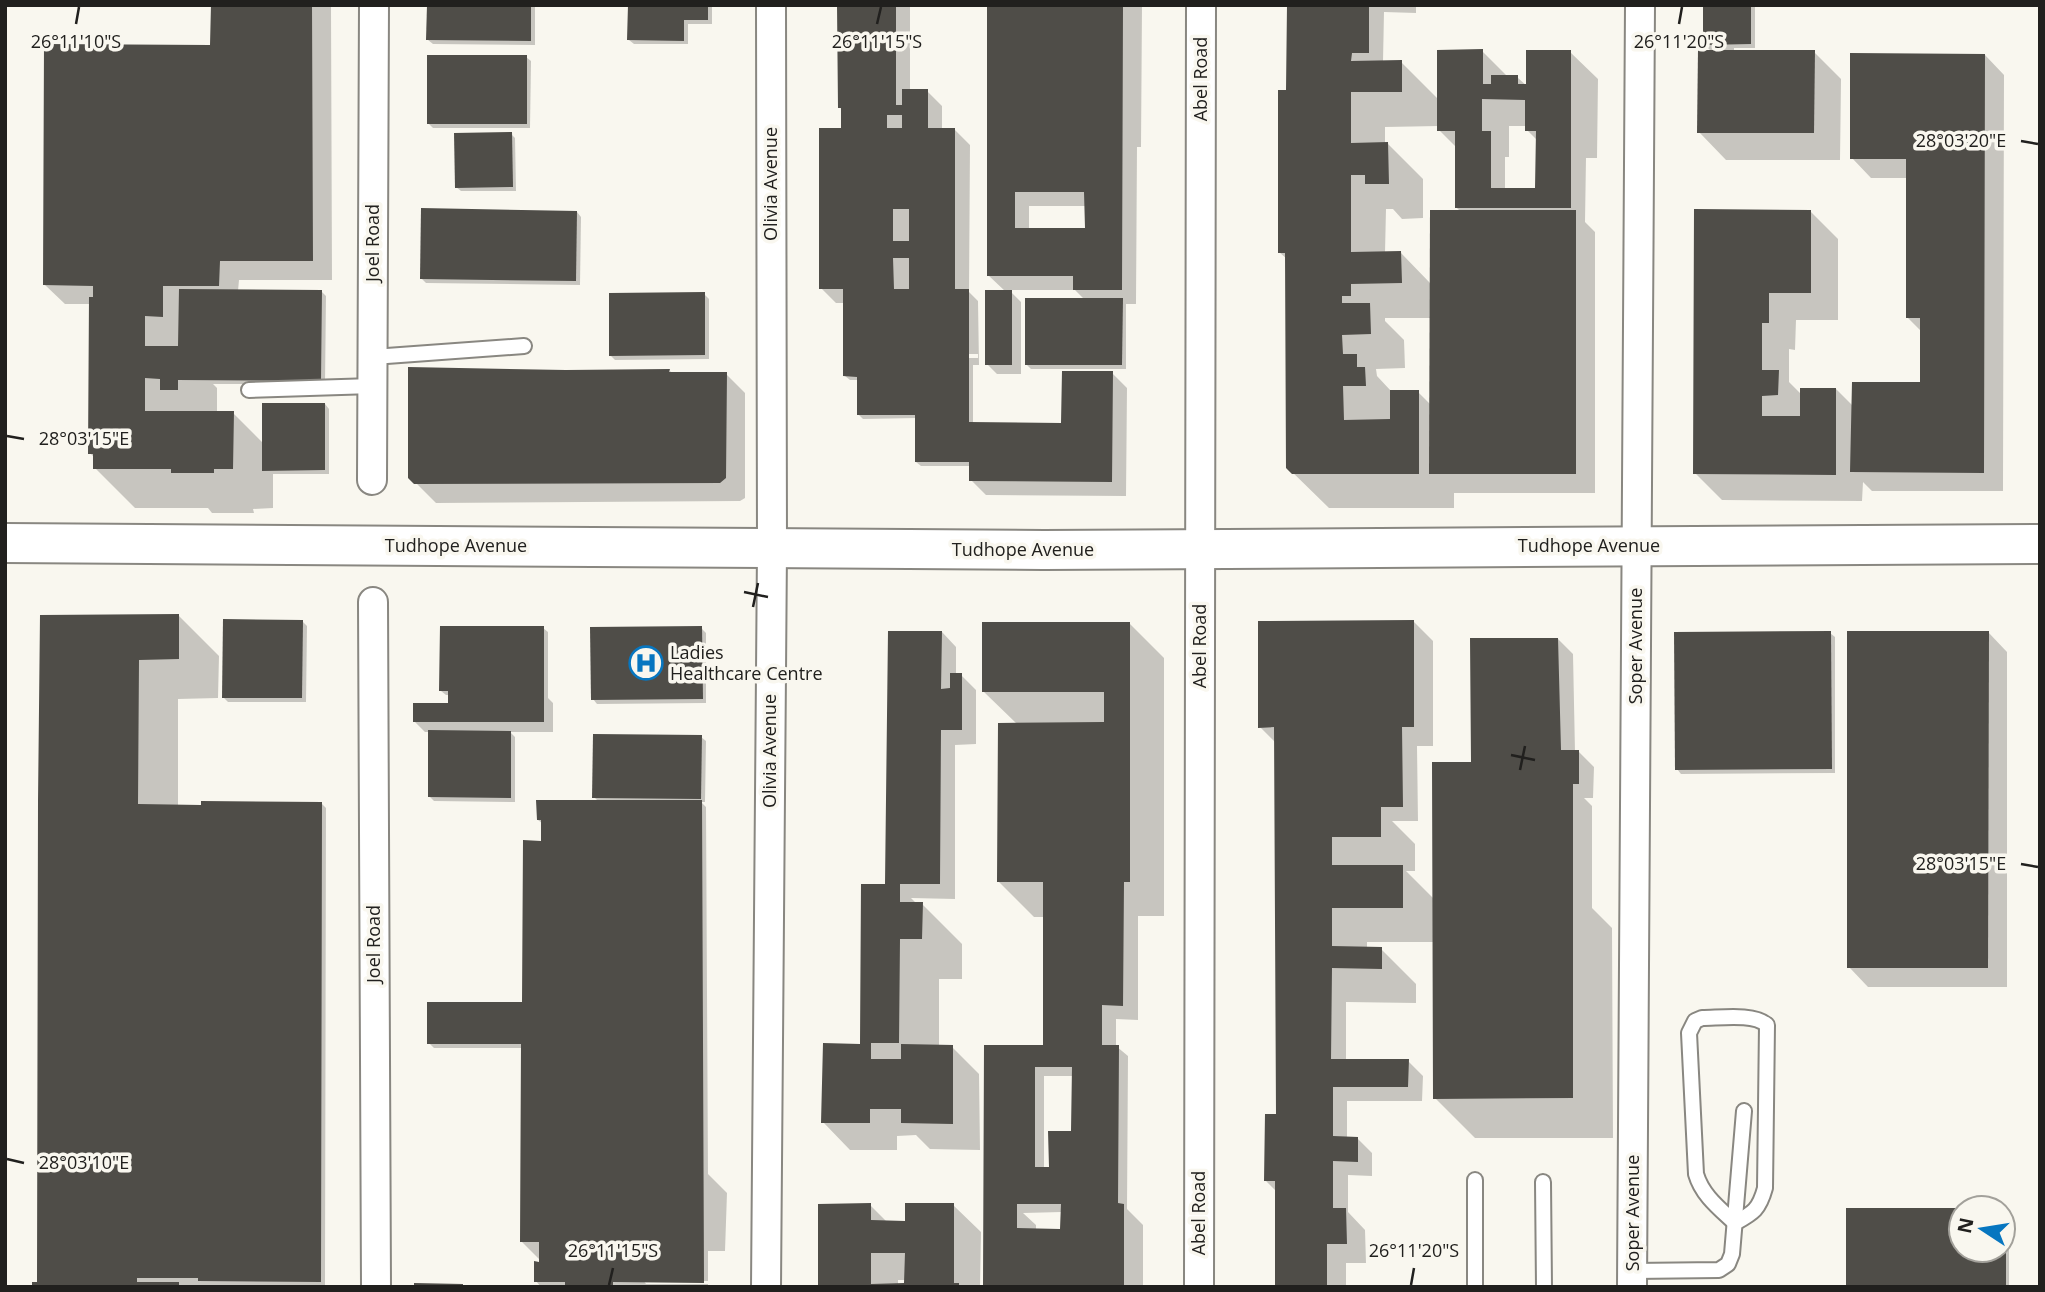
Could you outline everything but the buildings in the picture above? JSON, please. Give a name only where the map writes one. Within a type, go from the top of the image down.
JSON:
[{"type":"street","name":"Joel Road","points":[[372,480],[374,5]]},
{"type":"street","name":"Olivia Avenue","points":[[766,1287],[772,549],[771,5]]},
{"type":"street","name":"Abel Road","points":[[1199,1287],[1202,5]]},
{"type":"street","name":"Soper Avenue","points":[[1632,1279],[1640,5]]},
{"type":"street","name":"Tudhope Avenue","points":[[5,543],[1044,550],[2040,544]]},
{"type":"street","name":"Joel Road","points":[[373,602],[376,1287]]},
{"type":"lane","points":[[373,356],[524,346]]},
{"type":"lane","points":[[249,390],[373,386]]},
{"type":"lane","points":[[1702,1018],[1761,1019],[1768,1025],[1765,1188],[1755,1212],[1735,1223],[1704,1193],[1696,1174],[1689,1033],[1695,1021],[1702,1018]]},
{"type":"lane","points":[[1632,1279],[1719,1270],[1728,1264],[1732,1254],[1744,1111]]},
{"type":"lane","points":[[1475,1180],[1475,1287]]},
{"type":"lane","points":[[1544,1182],[1544,1287]]},
{"type":"place","name":"Ladies Healthcare Centre","points":[[646,663]]}]
